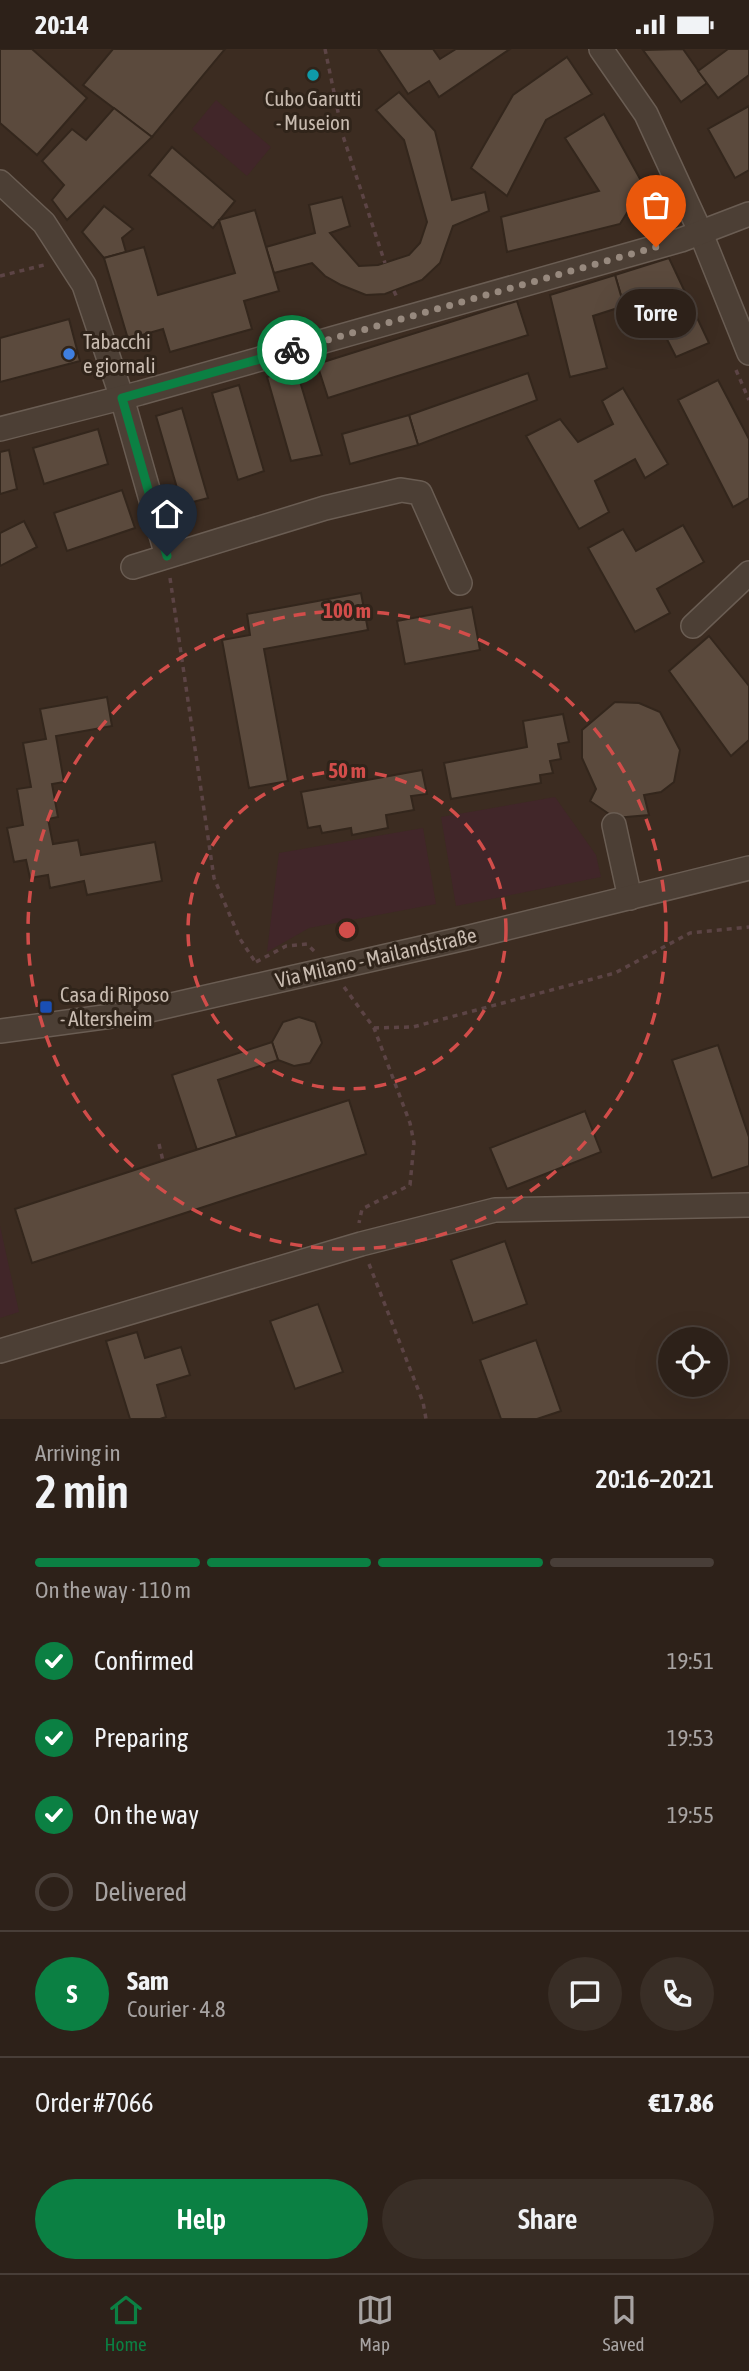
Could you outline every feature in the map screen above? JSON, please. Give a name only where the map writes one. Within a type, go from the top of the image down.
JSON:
[{"type":"street","points":[[601,49],[646,114],[700,231],[749,353]]},
{"type":"street","points":[[0,182],[44,223],[84,285],[122,398],[167,556]]},
{"type":"street","points":[[0,429],[122,398],[668,243],[749,214]]},
{"type":"street","points":[[133,567],[325,508],[401,490],[420,493],[460,583]]},
{"type":"street","points":[[692,626],[749,573]]},
{"type":"street","points":[[614,825],[630,898]]},
{"type":"street","name":"Via Milano - Mailandstraße","points":[[0,1031],[141,1012],[749,868]]},
{"type":"street","points":[[0,1351],[361,1244],[495,1210],[749,1205]]},
{"type":"path","points":[[325,49],[343,137],[385,263]]},
{"type":"path","points":[[0,277],[67,259]]},
{"type":"path","points":[[167,556],[214,879],[240,939],[268,983]]},
{"type":"path","points":[[374,1028],[412,1027],[615,973],[690,933],[749,927]]},
{"type":"path","points":[[331,969],[374,1028],[410,1123],[414,1143],[410,1185],[362,1209],[358,1229],[361,1244],[424,1402],[426,1419]]},
{"type":"path","points":[[159,1144],[163,1161]]},
{"type":"shaded area","points":[[216,100],[271,147],[247,176],[192,129]]},
{"type":"shaded area","points":[[555,797],[596,855],[601,877],[456,906],[441,817]]},
{"type":"shaded area","points":[[423,828],[436,904],[309,928],[267,952],[279,853]]},
{"type":"shaded area","points":[[0,1226],[19,1312],[0,1318]]},
{"type":"building","points":[[0,49],[32,49],[87,98],[37,155],[0,123]]},
{"type":"building","points":[[113,49],[225,49],[152,137],[83,85]]},
{"type":"building","points":[[378,49],[433,49],[440,59],[456,49],[510,49],[439,97],[429,81],[408,94]]},
{"type":"building","points":[[683,49],[707,83],[681,102],[643,50]]},
{"type":"building","points":[[728,49],[749,49],[749,75],[718,98],[698,71]]},
{"type":"building","points":[[567,57],[592,94],[546,120],[507,196],[471,168],[513,95]]},
{"type":"building","points":[[399,92],[435,131],[452,200],[485,192],[489,211],[453,226],[440,263],[422,280],[385,294],[366,295],[341,285],[325,276],[312,263],[274,273],[266,247],[315,233],[309,205],[342,197],[350,226],[330,233],[359,266],[378,265],[409,255],[420,243],[427,222],[404,140],[376,110]]},
{"type":"building","points":[[749,106],[749,170],[735,178],[708,129]]},
{"type":"building","points":[[114,108],[152,137],[67,220],[52,200],[64,185],[42,161],[72,129],[86,140]]},
{"type":"building","points":[[604,114],[644,186],[620,224],[507,252],[501,217],[599,191],[565,138]]},
{"type":"building","points":[[172,147],[235,201],[213,228],[149,175]]},
{"type":"building","points":[[104,206],[133,229],[122,238],[126,252],[104,258],[82,232]]},
{"type":"building","points":[[255,210],[279,291],[244,301],[252,329],[170,352],[163,329],[128,339],[104,258],[144,247],[158,295],[235,273],[219,220]]},
{"type":"building","points":[[669,258],[709,343],[676,357],[646,298],[624,306],[615,275]]},
{"type":"building","points":[[615,275],[624,306],[593,316],[607,368],[570,377],[550,295]]},
{"type":"building","points":[[517,301],[528,335],[328,398],[317,364]]},
{"type":"building","points":[[69,319],[80,361],[0,382],[0,338]]},
{"type":"building","points":[[296,368],[322,455],[291,461],[267,377]]},
{"type":"building","points":[[528,373],[537,400],[418,445],[409,415]]},
{"type":"building","points":[[718,380],[749,439],[749,498],[733,507],[678,400]]},
{"type":"building","points":[[239,385],[264,471],[238,480],[212,393]]},
{"type":"building","points":[[623,388],[668,464],[645,478],[635,459],[595,481],[609,512],[579,529],[526,436],[560,419],[578,442],[613,424],[602,401]]},
{"type":"building","points":[[182,408],[208,498],[182,505],[156,416]]},
{"type":"building","points":[[409,415],[418,445],[350,464],[342,434]]},
{"type":"building","points":[[98,429],[108,464],[44,484],[33,448]]},
{"type":"building","points":[[9,450],[17,489],[0,494],[0,452]]},
{"type":"building","points":[[122,490],[135,528],[67,551],[54,513]]},
{"type":"building","points":[[24,521],[37,547],[0,566],[0,533]]},
{"type":"building","points":[[683,525],[704,562],[657,589],[670,613],[635,632],[588,548],[623,529],[636,551]]},
{"type":"building","points":[[361,593],[368,630],[264,649],[288,781],[249,788],[222,640],[250,635],[247,614]]},
{"type":"building","points":[[472,607],[480,650],[405,664],[397,621]]},
{"type":"building","points":[[709,636],[749,686],[749,740],[731,756],[669,671]]},
{"type":"building","points":[[107,697],[112,726],[56,736],[64,782],[52,784],[58,817],[48,819],[53,844],[78,840],[81,855],[155,842],[162,881],[87,895],[84,881],[50,888],[48,875],[30,878],[26,860],[14,862],[7,828],[23,825],[17,789],[31,787],[23,743],[46,739],[40,709]]},
{"type":"building","points":[[615,702],[639,703],[660,712],[680,750],[674,782],[661,792],[644,795],[649,815],[615,818],[590,801],[596,789],[582,758],[582,730]]},
{"type":"building","points":[[563,714],[569,742],[558,744],[561,759],[550,761],[553,773],[540,775],[541,783],[451,799],[444,763],[527,747],[523,721]]},
{"type":"building","points":[[422,770],[427,794],[411,796],[414,810],[386,815],[388,828],[352,835],[351,828],[322,833],[320,826],[308,828],[301,792]]},
{"type":"building","points":[[299,1017],[315,1022],[322,1043],[310,1063],[294,1066],[278,1060],[272,1042],[283,1022]]},
{"type":"building","points":[[272,1042],[278,1060],[218,1080],[237,1137],[197,1150],[172,1075]]},
{"type":"building","points":[[718,1045],[749,1137],[749,1166],[712,1178],[672,1060]]},
{"type":"building","points":[[349,1100],[366,1154],[32,1263],[15,1209]]},
{"type":"building","points":[[585,1111],[601,1152],[507,1189],[490,1148]]},
{"type":"building","points":[[505,1241],[527,1304],[473,1323],[451,1260]]},
{"type":"building","points":[[318,1304],[343,1372],[295,1389],[270,1321]]},
{"type":"building","points":[[137,1332],[145,1358],[181,1347],[190,1375],[157,1385],[166,1417],[160,1419],[130,1419],[106,1341]]},
{"type":"building","points":[[536,1340],[561,1411],[537,1419],[501,1419],[480,1360]]},
{"type":"way so far","points":[[292,350],[656,247]]},
{"type":"place","name":"Cubo Garutti - Museion","points":[[313,75]]},
{"type":"place","name":"Torre","points":[[656,247]]},
{"type":"place","name":"Tabacchi e giornali","points":[[69,354]]},
{"type":"place","name":"Casa di Riposo - Altersheim","points":[[46,1007]]},
{"type":"route","points":[[167,556],[122,398],[292,350]]}]
